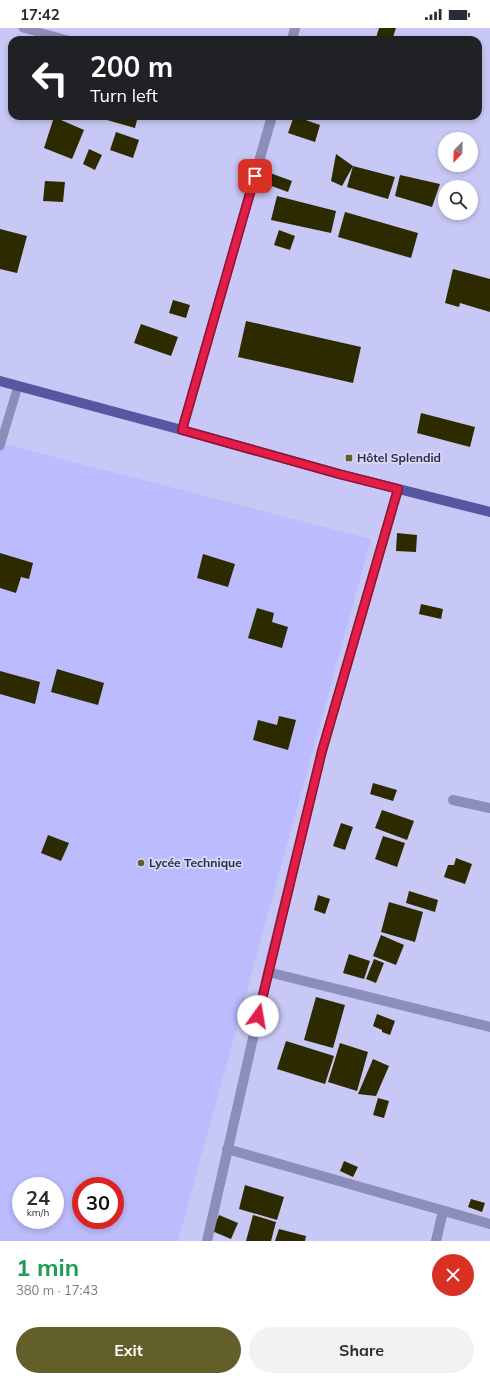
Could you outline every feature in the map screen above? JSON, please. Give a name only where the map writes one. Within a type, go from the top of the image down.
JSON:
[{"type":"main road","points":[[0,381],[339,474],[490,512]]},
{"type":"street","points":[[182,430],[271,120]]},
{"type":"street","points":[[207,1241],[268,972],[322,751],[398,489]]},
{"type":"street","points":[[453,800],[490,808]]},
{"type":"street","points":[[268,972],[490,1027]]},
{"type":"street","points":[[227,1149],[490,1224]]},
{"type":"street","points":[[436,1241],[443,1211]]},
{"type":"lane","points":[[23,28],[53,36]]},
{"type":"lane","points":[[0,446],[18,386]]},
{"type":"shaded area","name":"Lycée Technique","points":[[0,443],[371,539],[178,1241],[0,1241]]},
{"type":"building","points":[[379,28],[396,28],[393,36],[377,36]]},
{"type":"building","points":[[53,120],[61,120],[84,130],[72,159],[44,148]]},
{"type":"building","points":[[107,120],[137,120],[135,128]]},
{"type":"building","points":[[293,120],[306,120],[320,125],[315,142],[288,133]]},
{"type":"building","points":[[116,132],[139,140],[133,158],[110,150]]},
{"type":"building","points":[[89,149],[102,155],[95,170],[83,164]]},
{"type":"building","points":[[336,154],[353,166],[342,186],[331,181]]},
{"type":"building","points":[[353,166],[395,177],[388,199],[347,187]]},
{"type":"building","points":[[270,173],[292,181],[288,192],[266,184]]},
{"type":"building","points":[[400,175],[438,184],[438,190],[432,207],[395,196]]},
{"type":"building","points":[[45,181],[65,182],[63,202],[43,201]]},
{"type":"building","points":[[277,196],[336,211],[331,233],[271,220]]},
{"type":"building","points":[[345,212],[418,233],[411,258],[338,237]]},
{"type":"building","points":[[0,229],[27,236],[17,273],[0,269]]},
{"type":"building","points":[[279,230],[295,236],[290,250],[274,245]]},
{"type":"building","points":[[453,269],[490,279],[490,312],[460,303],[459,307],[445,303]]},
{"type":"building","points":[[173,300],[190,305],[186,318],[169,313]]},
{"type":"building","points":[[246,321],[361,347],[353,383],[238,357]]},
{"type":"building","points":[[141,324],[178,337],[171,356],[134,343]]},
{"type":"building","points":[[421,413],[475,427],[470,447],[417,433]]},
{"type":"building","points":[[397,533],[417,535],[416,552],[396,551]]},
{"type":"building","points":[[0,553],[33,563],[29,579],[21,577],[16,593],[0,588]]},
{"type":"building","points":[[203,554],[235,564],[228,587],[197,578]]},
{"type":"building","points":[[421,604],[443,609],[441,619],[419,614]]},
{"type":"building","points":[[257,608],[274,613],[272,622],[288,627],[282,648],[248,638]]},
{"type":"building","points":[[57,669],[104,683],[98,705],[51,692]]},
{"type":"building","points":[[0,671],[40,682],[35,704],[0,694]]},
{"type":"building","points":[[279,716],[296,720],[288,750],[253,740],[258,720],[277,725]]},
{"type":"building","points":[[373,783],[397,790],[393,801],[370,794]]},
{"type":"building","points":[[382,810],[414,821],[407,840],[375,828]]},
{"type":"building","points":[[341,823],[353,827],[345,850],[333,846]]},
{"type":"building","points":[[48,835],[69,843],[61,861],[41,853]]},
{"type":"building","points":[[383,836],[405,843],[397,867],[375,859]]},
{"type":"building","points":[[456,858],[472,864],[465,884],[444,877],[448,865],[454,865]]},
{"type":"building","points":[[409,891],[438,900],[435,912],[406,903]]},
{"type":"building","points":[[318,895],[330,899],[325,914],[314,910]]},
{"type":"building","points":[[389,902],[423,912],[415,942],[381,932]]},
{"type":"building","points":[[381,935],[404,945],[396,965],[373,956]]},
{"type":"building","points":[[349,954],[370,961],[364,979],[343,973]]},
{"type":"building","points":[[374,959],[384,963],[376,983],[366,979]]},
{"type":"building","points":[[316,997],[345,1005],[333,1048],[304,1040]]},
{"type":"building","points":[[377,1014],[395,1021],[390,1035],[373,1026]]},
{"type":"building","points":[[286,1041],[334,1056],[325,1084],[277,1069]]},
{"type":"building","points":[[340,1043],[368,1052],[357,1091],[328,1082]]},
{"type":"building","points":[[373,1059],[389,1066],[376,1096],[358,1094]]},
{"type":"building","points":[[378,1098],[389,1101],[384,1118],[373,1115]]},
{"type":"building","points":[[344,1161],[358,1167],[353,1177],[340,1171]]},
{"type":"building","points":[[245,1185],[284,1197],[277,1220],[239,1209]]},
{"type":"building","points":[[471,1199],[485,1203],[482,1212],[468,1207]]},
{"type":"building","points":[[219,1215],[238,1223],[231,1239],[212,1231]]},
{"type":"building","points":[[253,1215],[276,1222],[271,1241],[246,1241]]},
{"type":"building","points":[[279,1229],[306,1236],[305,1241],[275,1241]]},
{"type":"place","name":"Hôtel Splendid","points":[[349,458]]},
{"type":"place","name":"Lycée Technique","points":[[141,863]]},
{"type":"route","points":[[255,176],[182,430],[398,489],[322,751],[258,1016]]}]
